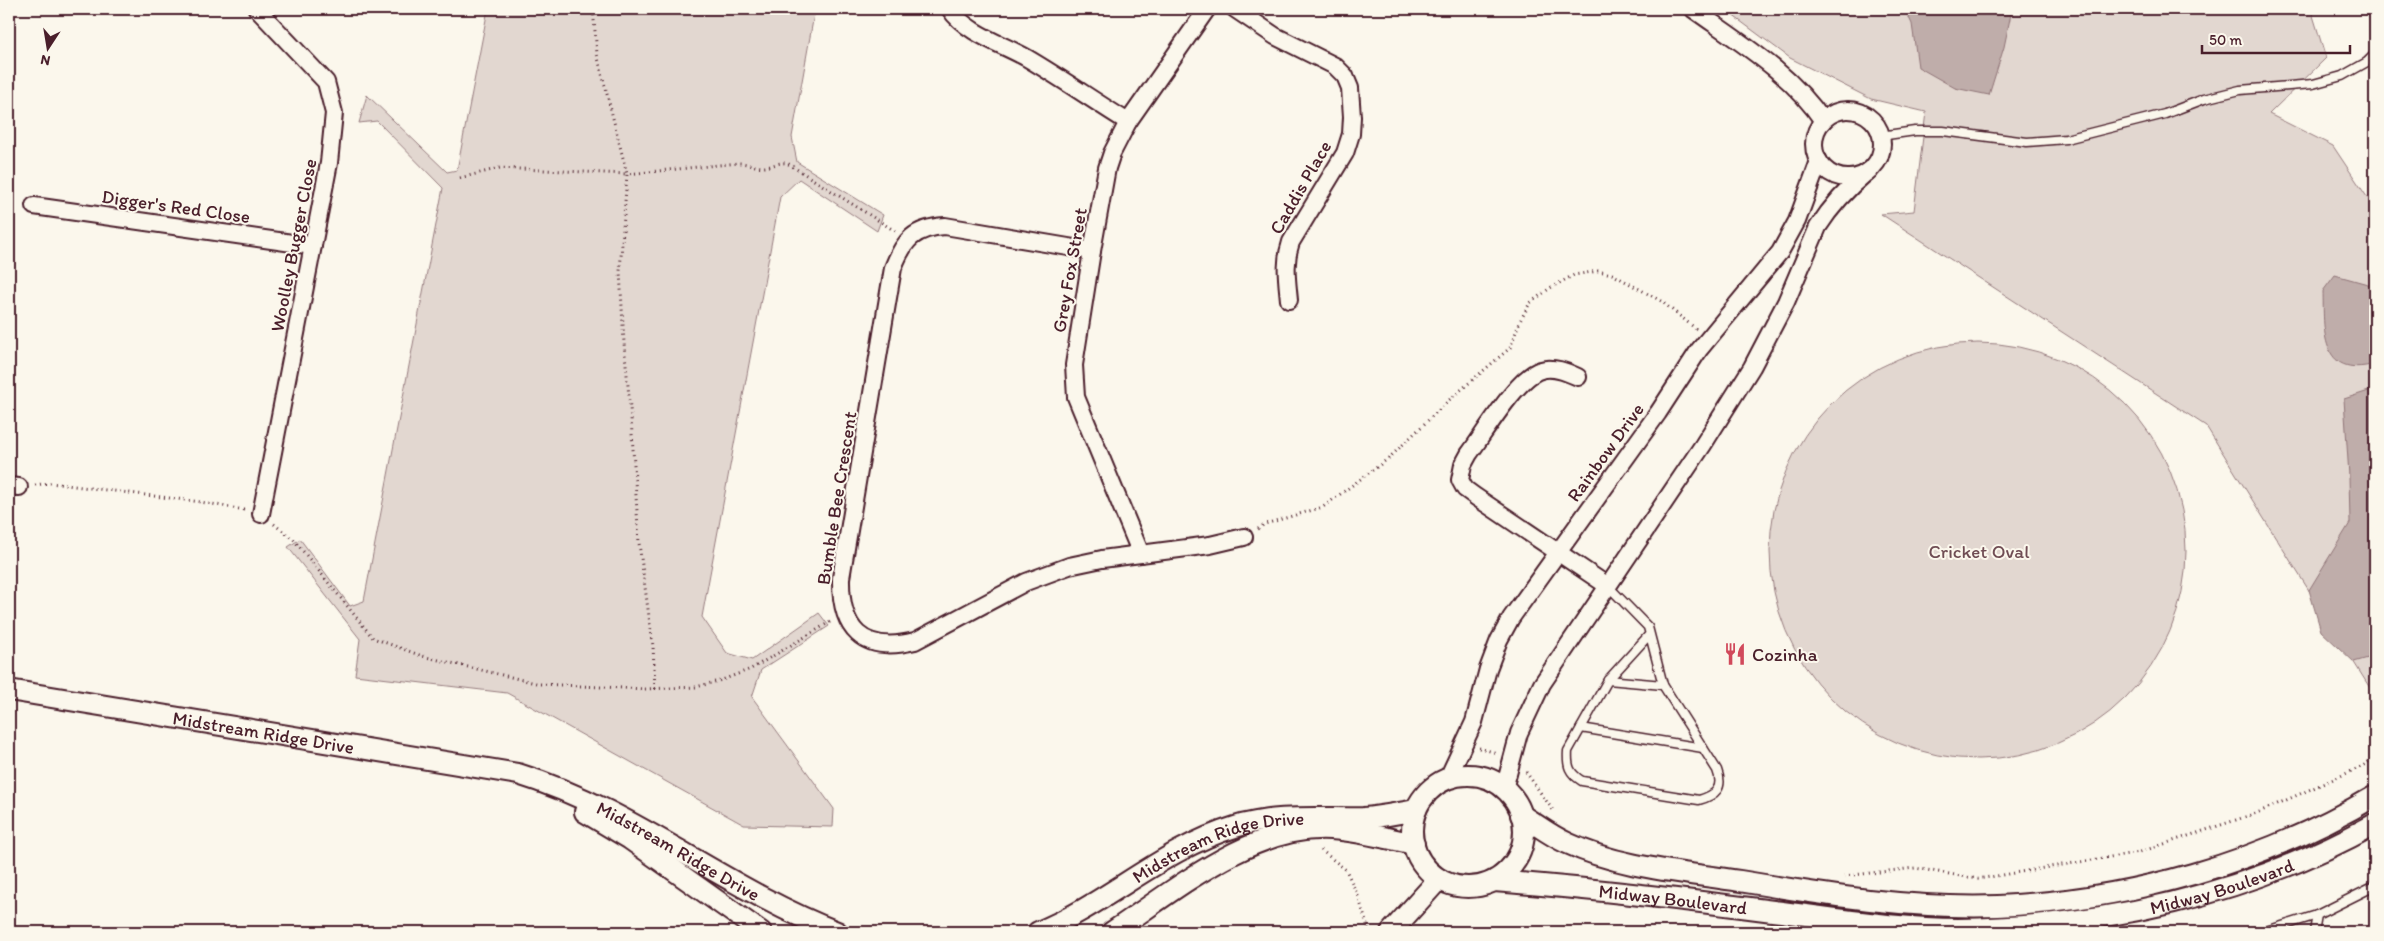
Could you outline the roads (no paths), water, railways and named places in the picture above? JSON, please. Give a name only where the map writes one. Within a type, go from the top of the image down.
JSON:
[{"type":"street","name":"Woolley Bugger Close","points":[[258,9],[326,82],[334,113],[333,136],[313,246],[261,514]]},
{"type":"street","points":[[950,9],[954,15],[970,27],[1028,58],[1128,122]]},
{"type":"street","name":"Grey Fox Street","points":[[1141,554],[1076,397],[1074,366],[1107,168],[1128,122],[1207,9]]},
{"type":"street","name":"Caddis Place","points":[[1235,9],[1275,36],[1335,66],[1345,76],[1353,99],[1351,134],[1345,153],[1291,242],[1286,254],[1289,300]]},
{"type":"street","points":[[1693,9],[1783,76],[1802,94],[1823,121]]},
{"type":"street","points":[[1504,789],[1512,756],[1530,706],[1542,684],[1704,445],[1752,367],[1771,334],[1823,220],[1852,185],[1867,172],[1875,164],[1880,154],[1880,136],[1874,122],[1865,115],[1854,111],[1843,110],[1832,114],[1823,121],[1817,130],[1814,140],[1819,161],[1826,170],[1841,176],[1857,176],[1867,172]]},
{"type":"street","name":"Rainbow Drive","points":[[1447,780],[1474,722],[1488,669],[1499,640],[1511,618],[1708,339],[1743,295],[1769,267],[1790,237],[1819,161]]},
{"type":"street","name":"Digger's Red Close","points":[[34,206],[313,246]]},
{"type":"street","name":"Bumble Bee Crescent","points":[[1092,251],[945,226],[930,227],[919,231],[908,240],[898,254],[893,268],[840,578],[840,594],[844,614],[857,633],[886,645],[900,644],[915,641],[1026,582],[1045,574],[1084,562],[1210,545],[1244,537]]},
{"type":"street","points":[[1578,378],[1566,372],[1552,369],[1540,370],[1521,382],[1469,454],[1461,472],[1460,480],[1466,489],[1608,586]]},
{"type":"street","name":"Midstream Ridge Drive","points":[[9,690],[518,774],[551,784],[587,800],[663,839],[797,917],[837,932]]},
{"type":"street","name":"Midstream Ridge Drive","points":[[518,774],[630,840],[761,932]]},
{"type":"street","name":"Midway Boulevard","points":[[1466,775],[1486,778],[1504,789],[1514,800],[1521,815],[1524,834],[1519,853],[1509,869],[1494,881],[1480,886],[1466,887],[1439,879],[1425,867],[1414,844],[1412,826],[1416,810],[1431,789],[1447,780],[1466,775]]},
{"type":"street","name":"Midway Boulevard","points":[[1521,815],[1564,842],[1580,849],[1600,856],[1657,868],[1784,889],[1938,905],[1997,906],[2095,894],[2187,877],[2263,850],[2311,830],[2375,796]]},
{"type":"street","name":"Midstream Ridge Drive","points":[[1038,932],[1064,922],[1177,851],[1236,826],[1274,818],[1363,818],[1416,810]]},
{"type":"street","name":"Midway Boulevard","points":[[1494,881],[1588,888],[1876,923],[1956,929],[2058,924],[2146,910],[2206,894],[2278,869],[2350,838],[2375,824]]},
{"type":"street","name":"Midstream Ridge Drive","points":[[1112,932],[1216,863],[1270,838],[1292,832],[1330,829],[1366,833],[1414,844]]},
{"type":"street","points":[[1391,932],[1439,879]]},
{"type":"lane","points":[[1880,136],[1915,131],[1943,131],[2027,142],[2066,139],[2165,114],[2240,90],[2314,84],[2342,76],[2367,62],[2375,54]]},
{"type":"lane","points":[[2367,62],[2375,66]]},
{"type":"lane","points":[[1608,586],[1648,627],[1663,685],[1717,770],[1721,780],[1719,790],[1712,796],[1699,800],[1582,781],[1571,774],[1567,764],[1568,751],[1608,680],[1649,635]]},
{"type":"lane","points":[[1608,680],[1663,685]]},
{"type":"lane","points":[[1581,728],[1703,748]]},
{"type":"lane","points":[[2263,932],[2316,915],[2375,886]]},
{"type":"lane","points":[[2314,932],[2316,915]]},
{"type":"place","name":"Cozinha","points":[[1735,654]]},
{"type":"park label","name":"Cricket Oval","points":[[1979,551]]}]
